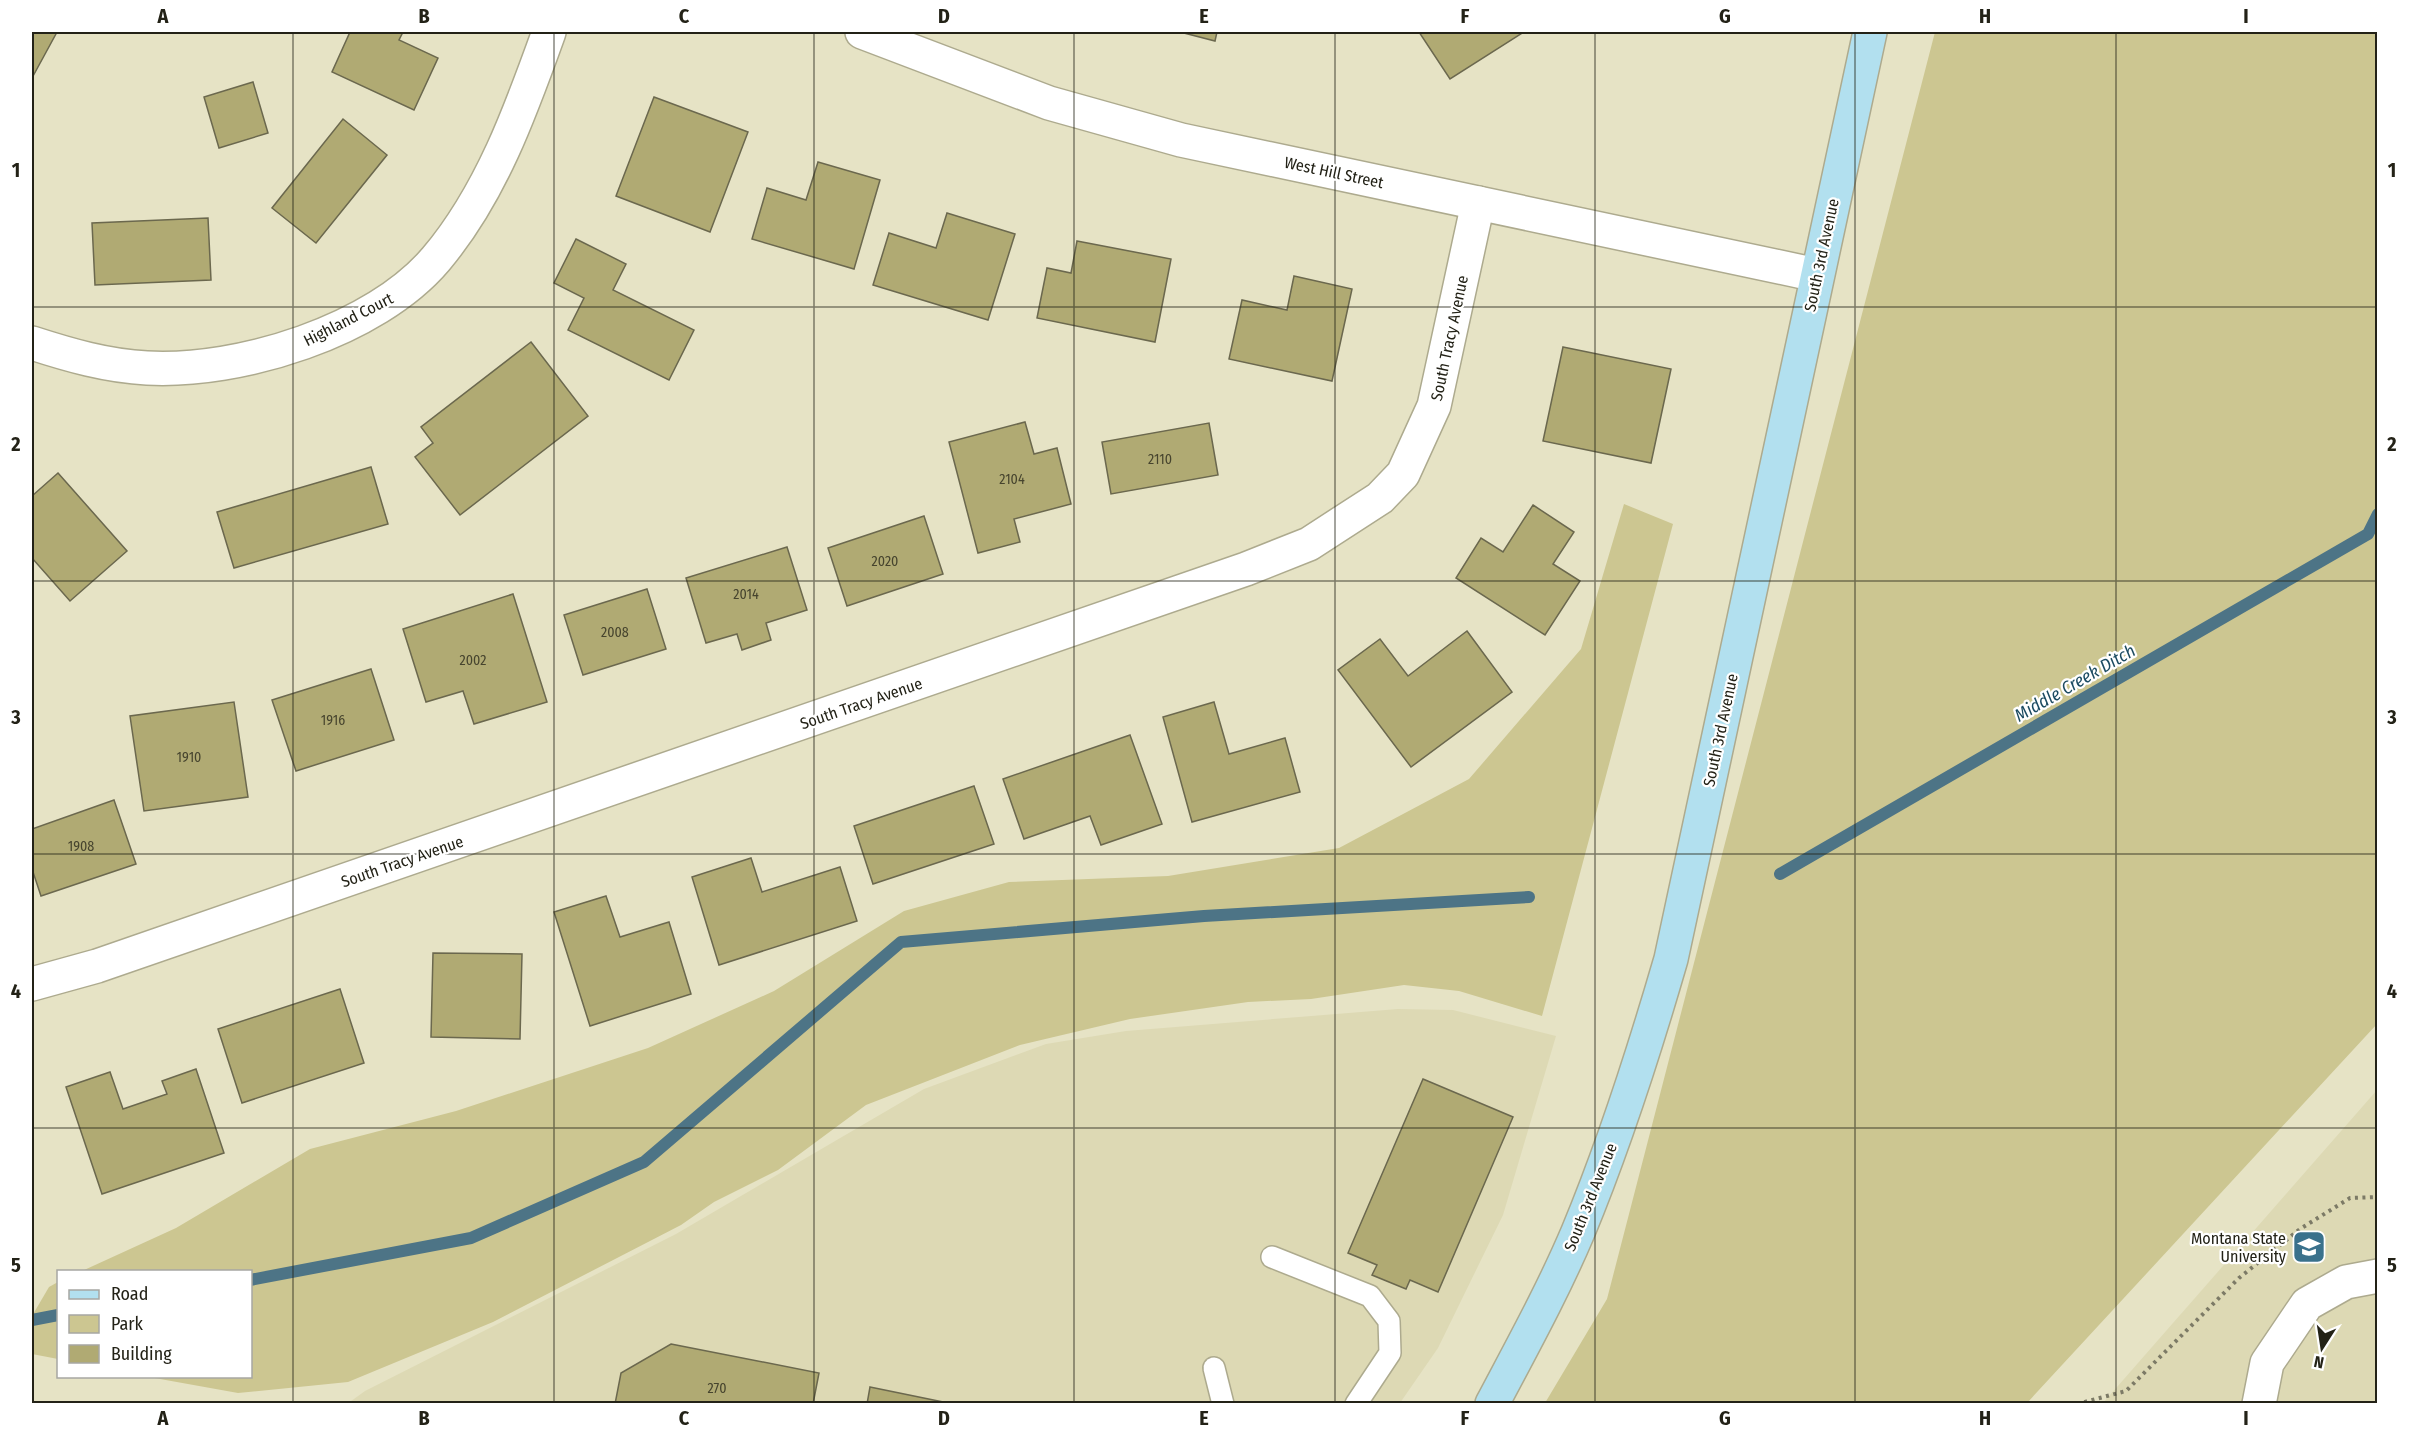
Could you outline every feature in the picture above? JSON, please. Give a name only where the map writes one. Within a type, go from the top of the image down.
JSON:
[{"type":"main road","name":"South 3rd Avenue","points":[[1492,1404],[1538,1316],[1577,1233],[1637,1074],[1664,982],[1870,32]]},
{"type":"street","name":"Highland Court","points":[[32,343],[107,363],[147,368],[190,368],[258,356],[296,345],[336,329],[373,310],[405,289],[420,275],[435,260],[466,219],[488,181],[529,86],[549,32]]},
{"type":"street","name":"West Hill Street","points":[[862,32],[1071,110],[1181,140],[1817,275]]},
{"type":"street","name":"South Tracy Avenue","points":[[32,984],[142,951],[1224,577],[1309,544],[1380,498],[1403,474],[1434,406],[1478,203]]},
{"type":"street","points":[[2259,1404],[2268,1363],[2307,1304],[2346,1282],[2378,1276]]},
{"type":"lane","points":[[1272,1257],[1370,1296],[1389,1321],[1390,1353],[1356,1404]]},
{"type":"lane","points":[[1214,1368],[1223,1404]]},
{"type":"path","points":[[2077,1404],[2126,1391],[2238,1278],[2300,1229],[2350,1198],[2378,1197]]},
{"type":"shaded area","points":[[1398,1009],[1453,1010],[1556,1036],[1503,1215],[1438,1348],[1400,1403],[347,1404],[365,1391],[676,1234],[924,1089],[1046,1044],[1126,1031]]},
{"type":"shaded area","name":"Montana State University","points":[[2377,1090],[2377,1403],[2103,1403]]},
{"type":"green space","points":[[1935,32],[2377,32],[2377,1024],[2027,1403],[1545,1403],[1607,1299]]},
{"type":"green space","points":[[1624,504],[1673,524],[1542,1016],[1459,991],[1404,985],[1311,999],[1248,1002],[1130,1019],[1020,1045],[866,1105],[778,1170],[714,1202],[681,1225],[493,1322],[348,1382],[238,1393],[155,1378],[252,1378],[252,1270],[84,1270],[176,1228],[310,1149],[456,1111],[648,1048],[774,991],[904,911],[1009,882],[1168,876],[1339,848],[1469,779],[1581,649]]},
{"type":"green space","points":[[57,1283],[57,1359],[32,1354],[32,1316],[49,1287]]},
{"type":"building","points":[[32,32],[57,32],[32,78]]},
{"type":"building","points":[[350,32],[403,32],[399,40],[438,58],[414,110],[332,72]]},
{"type":"building","points":[[1180,32],[1217,32],[1215,41]]},
{"type":"building","points":[[1419,32],[1524,32],[1450,79]]},
{"type":"building","points":[[253,82],[268,133],[219,148],[204,97]]},
{"type":"building","points":[[654,97],[748,132],[710,232],[616,196]]},
{"type":"building","points":[[343,119],[387,155],[316,243],[272,208]]},
{"type":"building","points":[[818,162],[880,180],[854,269],[752,239],[767,188],[806,200]]},
{"type":"building","points":[[947,213],[1015,234],[988,320],[873,285],[889,233],[936,248]]},
{"type":"building","points":[[208,218],[211,280],[95,285],[92,223]]},
{"type":"building","points":[[576,239],[626,264],[613,290],[694,330],[669,380],[568,330],[584,298],[554,283]]},
{"type":"building","points":[[1077,241],[1171,259],[1155,342],[1037,318],[1047,268],[1071,273]]},
{"type":"building","points":[[1294,276],[1352,289],[1332,381],[1229,359],[1242,300],[1287,310]]},
{"type":"building","points":[[531,342],[588,416],[460,515],[415,457],[433,443],[421,427]]},
{"type":"building","points":[[1563,347],[1671,369],[1651,463],[1543,441]]},
{"type":"building","points":[[1025,422],[1034,454],[1057,448],[1071,504],[1014,519],[1020,542],[978,553],[949,442]]},
{"type":"building","points":[[1209,423],[1218,475],[1111,494],[1102,442]]},
{"type":"building","points":[[371,467],[388,524],[234,568],[217,512]]},
{"type":"building","points":[[58,473],[127,551],[70,601],[32,558],[32,496]]},
{"type":"building","points":[[1533,505],[1574,532],[1553,564],[1580,581],[1545,635],[1456,578],[1481,538],[1503,552]]},
{"type":"building","points":[[924,516],[943,574],[847,606],[828,548]]},
{"type":"building","points":[[787,547],[807,610],[766,623],[771,640],[742,650],[737,634],[706,643],[686,578]]},
{"type":"building","points":[[647,589],[666,649],[583,675],[564,615]]},
{"type":"building","points":[[513,594],[547,702],[474,724],[463,691],[426,702],[403,629]]},
{"type":"building","points":[[1467,631],[1512,692],[1411,767],[1338,670],[1380,639],[1408,676]]},
{"type":"building","points":[[371,669],[394,740],[296,771],[272,700]]},
{"type":"building","points":[[234,702],[248,797],[144,811],[130,716]]},
{"type":"building","points":[[1214,702],[1229,754],[1285,738],[1300,792],[1192,822],[1163,717]]},
{"type":"building","points":[[1130,735],[1162,824],[1101,845],[1090,816],[1024,839],[1003,779]]},
{"type":"building","points":[[974,786],[994,844],[873,884],[854,826]]},
{"type":"building","points":[[114,800],[136,864],[41,896],[32,869],[32,829]]},
{"type":"building","points":[[751,858],[762,892],[840,867],[857,921],[719,965],[692,877]]},
{"type":"building","points":[[606,896],[620,937],[669,922],[691,994],[590,1026],[554,912]]},
{"type":"building","points":[[433,953],[522,954],[520,1039],[431,1037]]},
{"type":"building","points":[[340,989],[364,1063],[242,1103],[218,1029]]},
{"type":"building","points":[[196,1069],[224,1153],[102,1194],[66,1087],[110,1072],[123,1109],[167,1094],[162,1081]]},
{"type":"building","points":[[1423,1079],[1513,1117],[1438,1292],[1410,1280],[1406,1289],[1372,1275],[1377,1265],[1348,1253]]},
{"type":"building","points":[[671,1344],[819,1373],[813,1404],[615,1404],[621,1373]]},
{"type":"building","points":[[870,1387],[953,1404],[867,1404]]},
{"type":"waterway","name":"Middle Creek Ditch","points":[[1780,874],[2368,534],[2378,514]]},
{"type":"waterway","points":[[252,1280],[471,1238],[644,1162],[901,942],[1204,916],[1529,897]]},
{"type":"waterway","points":[[32,1320],[57,1315]]},
{"type":"place","name":"Montana State University","points":[[2309,1247]]}]
